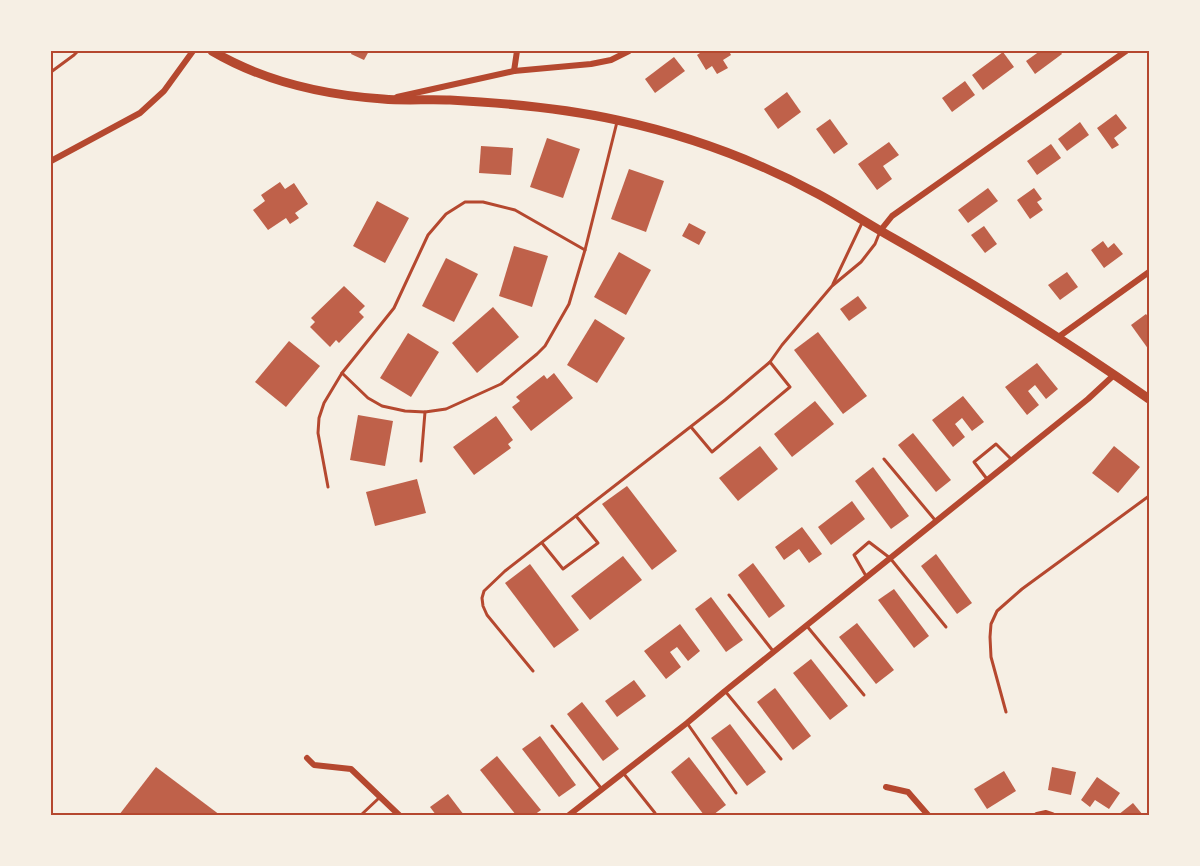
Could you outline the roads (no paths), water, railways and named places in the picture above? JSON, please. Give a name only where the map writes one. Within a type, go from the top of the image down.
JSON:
[{"type":"main road","points":[[212,51],[282,81],[345,95],[489,103],[559,110],[618,120],[679,136],[739,158],[797,183],[864,220],[1058,338],[1149,399]]},
{"type":"street","points":[[51,161],[140,113],[164,91],[193,51]]},
{"type":"street","points":[[514,71],[517,51]]},
{"type":"street","points":[[385,99],[514,71],[591,64],[611,60],[629,51]]},
{"type":"street","points":[[880,231],[892,216],[1126,51]]},
{"type":"street","points":[[1058,338],[1149,272]]},
{"type":"street","points":[[569,815],[687,723],[773,651],[1088,399],[1114,375]]},
{"type":"street","points":[[307,758],[314,765],[351,769],[399,815]]},
{"type":"street","points":[[886,787],[908,792],[928,815]]},
{"type":"street","points":[[1037,815],[1046,813],[1052,815]]},
{"type":"lane","points":[[51,72],[78,51]]},
{"type":"lane","points":[[342,373],[368,398],[382,406],[425,412],[446,409],[501,384],[545,346],[569,304],[618,120]]},
{"type":"lane","points":[[328,487],[318,433],[319,418],[324,403],[342,373],[394,308],[428,235],[446,214],[465,202],[483,202],[515,210],[585,250]]},
{"type":"lane","points":[[832,286],[864,220]]},
{"type":"lane","points":[[533,671],[487,615],[482,598],[484,591],[505,571],[691,427],[770,362],[832,286],[861,262],[875,244],[880,231]]},
{"type":"lane","points":[[691,427],[712,452],[790,387],[770,362]]},
{"type":"lane","points":[[421,461],[425,412]]},
{"type":"lane","points":[[988,479],[974,462],[996,444],[1012,460]]},
{"type":"lane","points":[[884,459],[936,521]]},
{"type":"lane","points":[[1006,712],[991,657],[991,624],[997,611],[1022,589],[1149,496]]},
{"type":"lane","points":[[542,543],[563,569],[598,543],[576,516]]},
{"type":"lane","points":[[867,577],[854,555],[869,542],[890,558],[946,627]]},
{"type":"lane","points":[[729,595],[773,651]]},
{"type":"lane","points":[[806,625],[864,695]]},
{"type":"lane","points":[[724,691],[781,759]]},
{"type":"lane","points":[[687,723],[736,793]]},
{"type":"lane","points":[[552,726],[602,790]]},
{"type":"lane","points":[[622,772],[655,813]]},
{"type":"lane","points":[[361,815],[380,797]]}]
